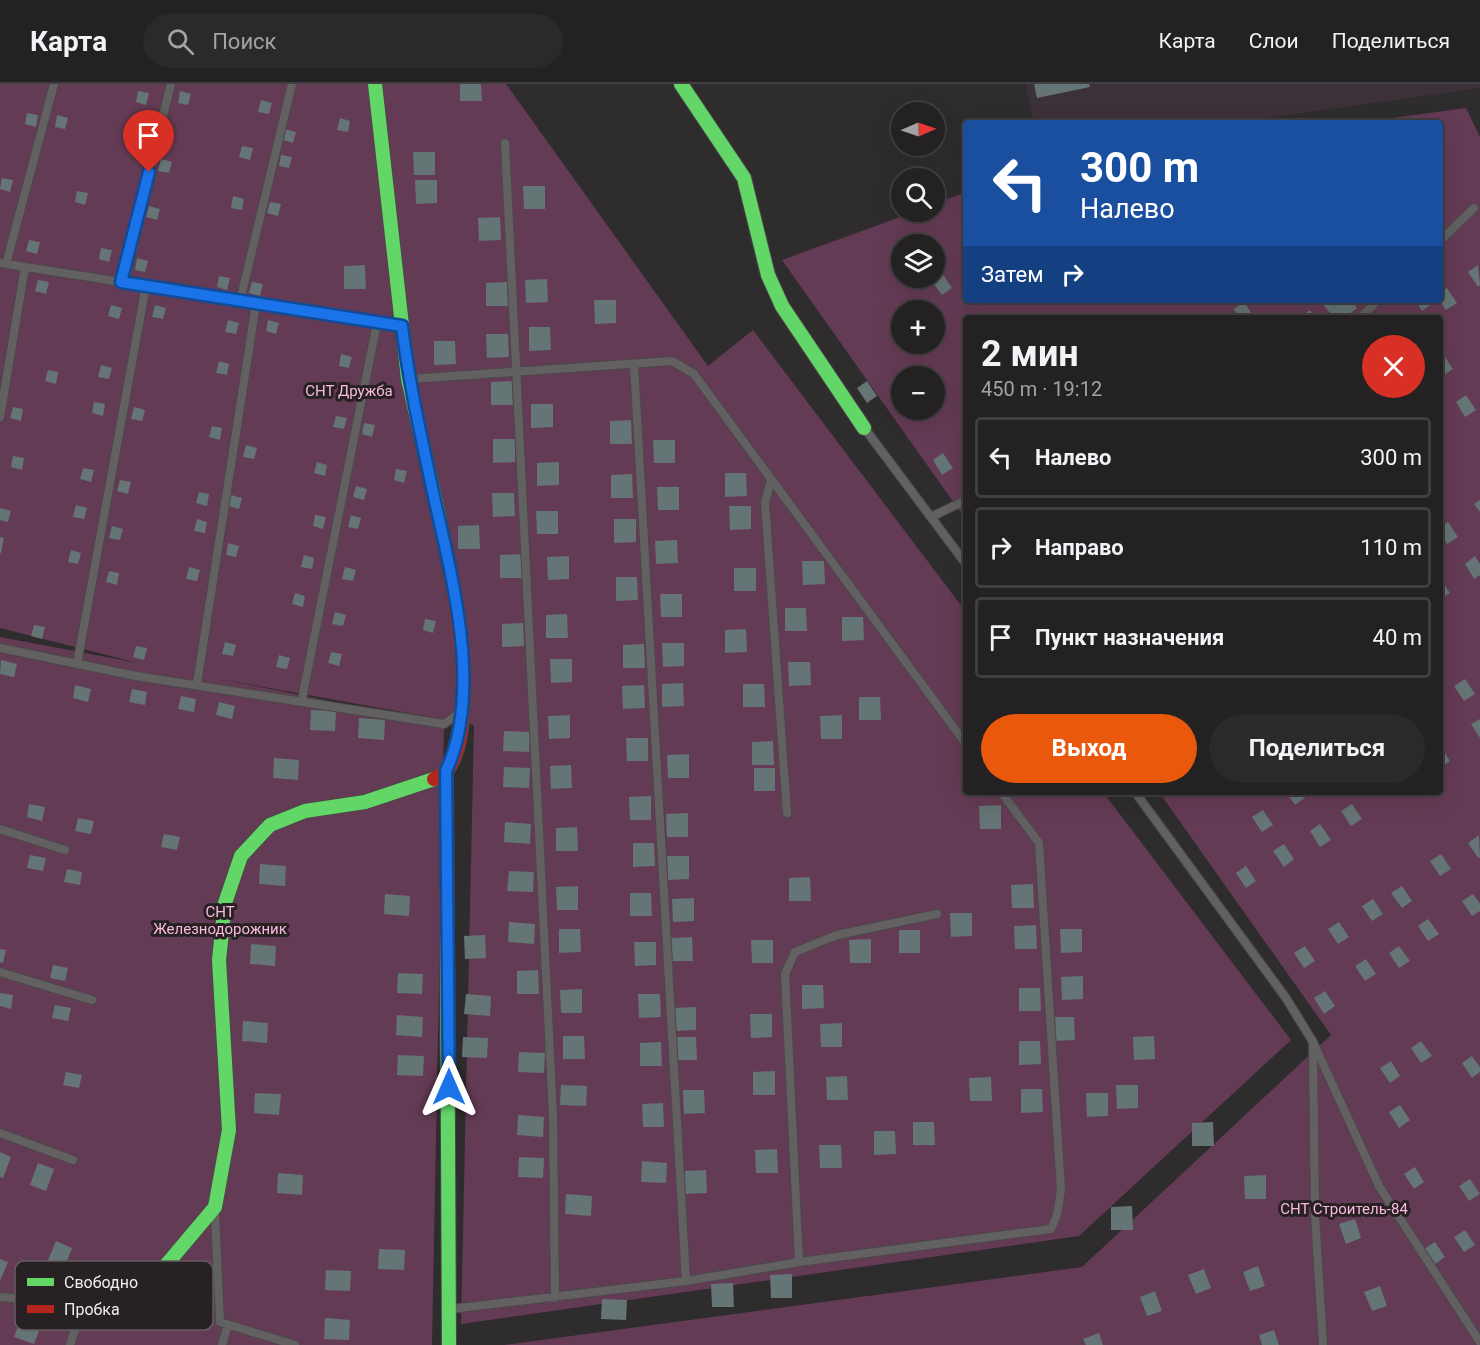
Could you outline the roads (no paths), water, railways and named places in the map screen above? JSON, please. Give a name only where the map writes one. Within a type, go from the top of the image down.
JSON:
[{"type":"street","points":[[375,84],[408,379],[452,575],[462,643],[461,711],[457,748],[446,771],[450,1309],[448,1345]]},
{"type":"street","points":[[681,84],[744,178],[768,275],[782,306],[864,428]]},
{"type":"street","points":[[169,1261],[214,1207],[229,1130],[219,960],[225,903],[241,856],[270,825],[305,811],[365,802],[429,783],[446,771]]},
{"type":"lane","points":[[54,84],[3,264],[402,326]]},
{"type":"lane","points":[[121,282],[171,84]]},
{"type":"lane","points":[[240,301],[292,84]]},
{"type":"lane","points":[[506,142],[553,1104],[555,1298]]},
{"type":"lane","points":[[1443,238],[1474,208]]},
{"type":"lane","points":[[0,417],[25,267]]},
{"type":"lane","points":[[77,664],[146,286]]},
{"type":"lane","points":[[197,684],[256,303]]},
{"type":"lane","points":[[1363,315],[1375,303]]},
{"type":"lane","points":[[302,699],[377,323]]},
{"type":"lane","points":[[408,379],[672,361],[694,374],[963,740]]},
{"type":"lane","points":[[634,364],[686,1281]]},
{"type":"lane","points":[[864,428],[963,560]]},
{"type":"lane","points":[[771,480],[765,502],[787,813]]},
{"type":"lane","points":[[931,517],[963,501]]},
{"type":"lane","points":[[0,648],[77,664],[444,724],[461,711]]},
{"type":"lane","points":[[450,1309],[686,1281],[799,1262],[1051,1229],[1058,1215],[1061,1190],[1039,843],[1003,795]]},
{"type":"lane","points":[[1138,795],[1286,998],[1313,1042],[1379,1186],[1480,1342]]},
{"type":"lane","points":[[0,829],[65,850]]},
{"type":"lane","points":[[799,1262],[785,974],[795,952],[837,935],[937,914]]},
{"type":"lane","points":[[0,972],[92,1000]]},
{"type":"lane","points":[[1313,1042],[1315,1215],[1323,1345]]},
{"type":"lane","points":[[0,1133],[73,1160]]},
{"type":"lane","points":[[214,1207],[220,1322],[295,1345]]},
{"type":"lane","points":[[0,1297],[15,1298]]},
{"type":"lane","points":[[222,1345],[228,1325]]},
{"type":"lane","points":[[70,1345],[75,1330]]},
{"type":"park label","name":"СНТ Дружба","points":[[349,391]]},
{"type":"park label","name":"СНТ Железнодорожник","points":[[220,920]]},
{"type":"park label","name":"СНТ Строитель-84","points":[[1344,1209]]}]
